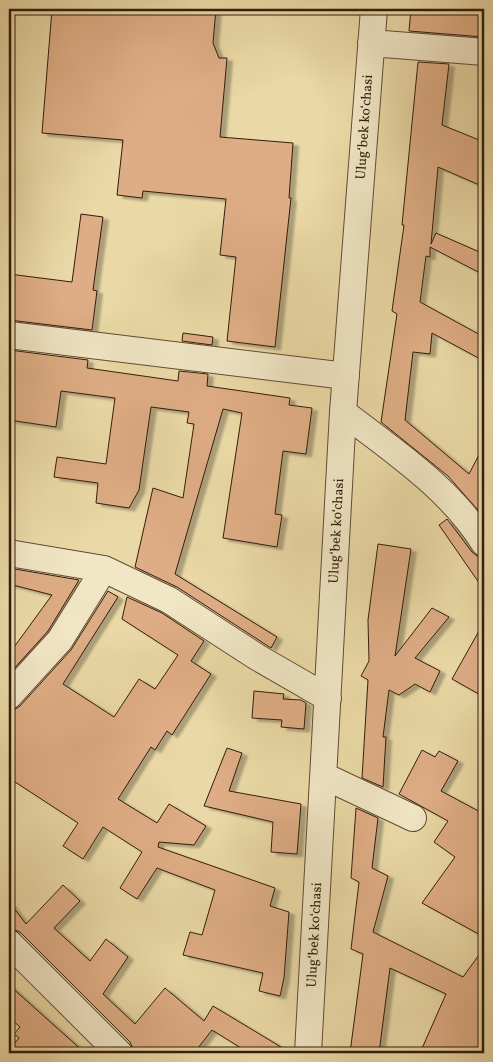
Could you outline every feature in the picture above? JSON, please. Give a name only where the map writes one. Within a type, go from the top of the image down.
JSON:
[{"type":"street","name":"Ulugʻbek koʻchasi","points":[[308,1053],[343,412],[374,9]]},
{"type":"street","points":[[371,43],[484,52]]},
{"type":"street","points":[[9,335],[346,376]]},
{"type":"street","points":[[343,412],[428,478],[473,526],[484,543]]},
{"type":"street","points":[[9,553],[104,569],[170,600],[257,657],[328,698]]},
{"type":"street","points":[[9,696],[60,640],[104,569]]},
{"type":"street","points":[[324,776],[413,818]]},
{"type":"street","points":[[9,944],[119,1053]]},
{"type":"building","points":[[52,9],[216,9],[213,43],[219,58],[227,58],[220,137],[293,143],[289,198],[291,198],[275,347],[227,341],[236,257],[220,255],[226,199],[143,191],[142,198],[117,195],[123,140],[42,133]]},
{"type":"building","points":[[411,9],[484,9],[484,37],[409,31]]},
{"type":"building","points":[[418,62],[449,64],[442,125],[484,142],[484,187],[438,167],[431,244],[436,233],[484,254],[484,275],[430,247],[430,257],[426,256],[420,302],[484,337],[484,361],[432,333],[430,354],[413,352],[405,420],[469,474],[484,445],[484,517],[448,476],[381,422],[397,314],[392,311],[404,225],[402,225]]},
{"type":"building","points":[[81,214],[103,217],[93,290],[97,291],[92,330],[9,320],[9,274],[72,282]]},
{"type":"building","points":[[183,333],[213,337],[212,345],[182,341]]},
{"type":"building","points":[[9,350],[88,360],[87,368],[178,381],[179,371],[208,374],[207,386],[290,398],[289,405],[312,408],[306,454],[283,451],[275,514],[282,515],[277,547],[223,538],[242,413],[223,409],[175,574],[277,637],[271,648],[177,587],[135,567],[153,488],[183,498],[194,424],[187,423],[189,412],[151,407],[139,490],[129,508],[96,503],[98,483],[54,477],[57,457],[106,464],[115,398],[61,391],[56,427],[9,420]]},
{"type":"building","points":[[447,519],[472,552],[484,558],[484,590],[439,525]]},
{"type":"building","points":[[378,544],[411,549],[395,656],[432,608],[449,617],[415,658],[440,671],[430,692],[415,684],[399,695],[389,690],[383,737],[386,737],[383,787],[362,778],[368,680],[361,676],[369,661],[368,620]]},
{"type":"building","points":[[9,568],[79,580],[48,631],[9,674],[9,654],[52,595],[9,584]]},
{"type":"building","points":[[108,591],[118,597],[63,684],[114,717],[139,679],[155,689],[178,655],[122,619],[127,597],[162,613],[204,641],[191,661],[211,674],[172,735],[167,731],[155,750],[151,747],[118,799],[157,823],[169,804],[206,826],[194,845],[159,842],[158,847],[275,888],[270,906],[289,912],[284,978],[280,996],[259,991],[263,973],[183,955],[190,932],[202,935],[215,890],[157,868],[137,899],[120,888],[142,852],[103,827],[83,859],[63,846],[78,823],[9,778],[9,711],[20,706],[71,650]]},
{"type":"building","points":[[484,622],[484,697],[452,679]]},
{"type":"building","points":[[254,691],[284,694],[283,699],[301,700],[306,703],[304,729],[281,727],[282,720],[252,718]]},
{"type":"building","points":[[227,748],[242,753],[229,791],[301,804],[297,854],[271,852],[273,822],[204,806]]},
{"type":"building","points":[[422,750],[435,757],[439,751],[458,761],[441,791],[484,814],[484,937],[422,903],[455,857],[434,842],[448,821],[399,794]]},
{"type":"building","points":[[356,808],[378,818],[372,868],[388,876],[373,932],[463,977],[484,948],[484,1053],[420,1053],[446,994],[390,968],[379,1053],[350,1053],[363,954],[351,949],[359,882],[351,878]]},
{"type":"building","points":[[63,885],[80,901],[54,928],[90,961],[106,939],[128,957],[103,994],[135,1024],[165,988],[204,1021],[213,1006],[291,1053],[249,1053],[212,1030],[194,1053],[134,1053],[130,1042],[20,932],[9,928],[9,902],[26,924]]},
{"type":"building","points":[[9,985],[85,1053],[9,1053],[9,1050],[19,1038],[14,1034],[20,1027],[9,1017]]}]
